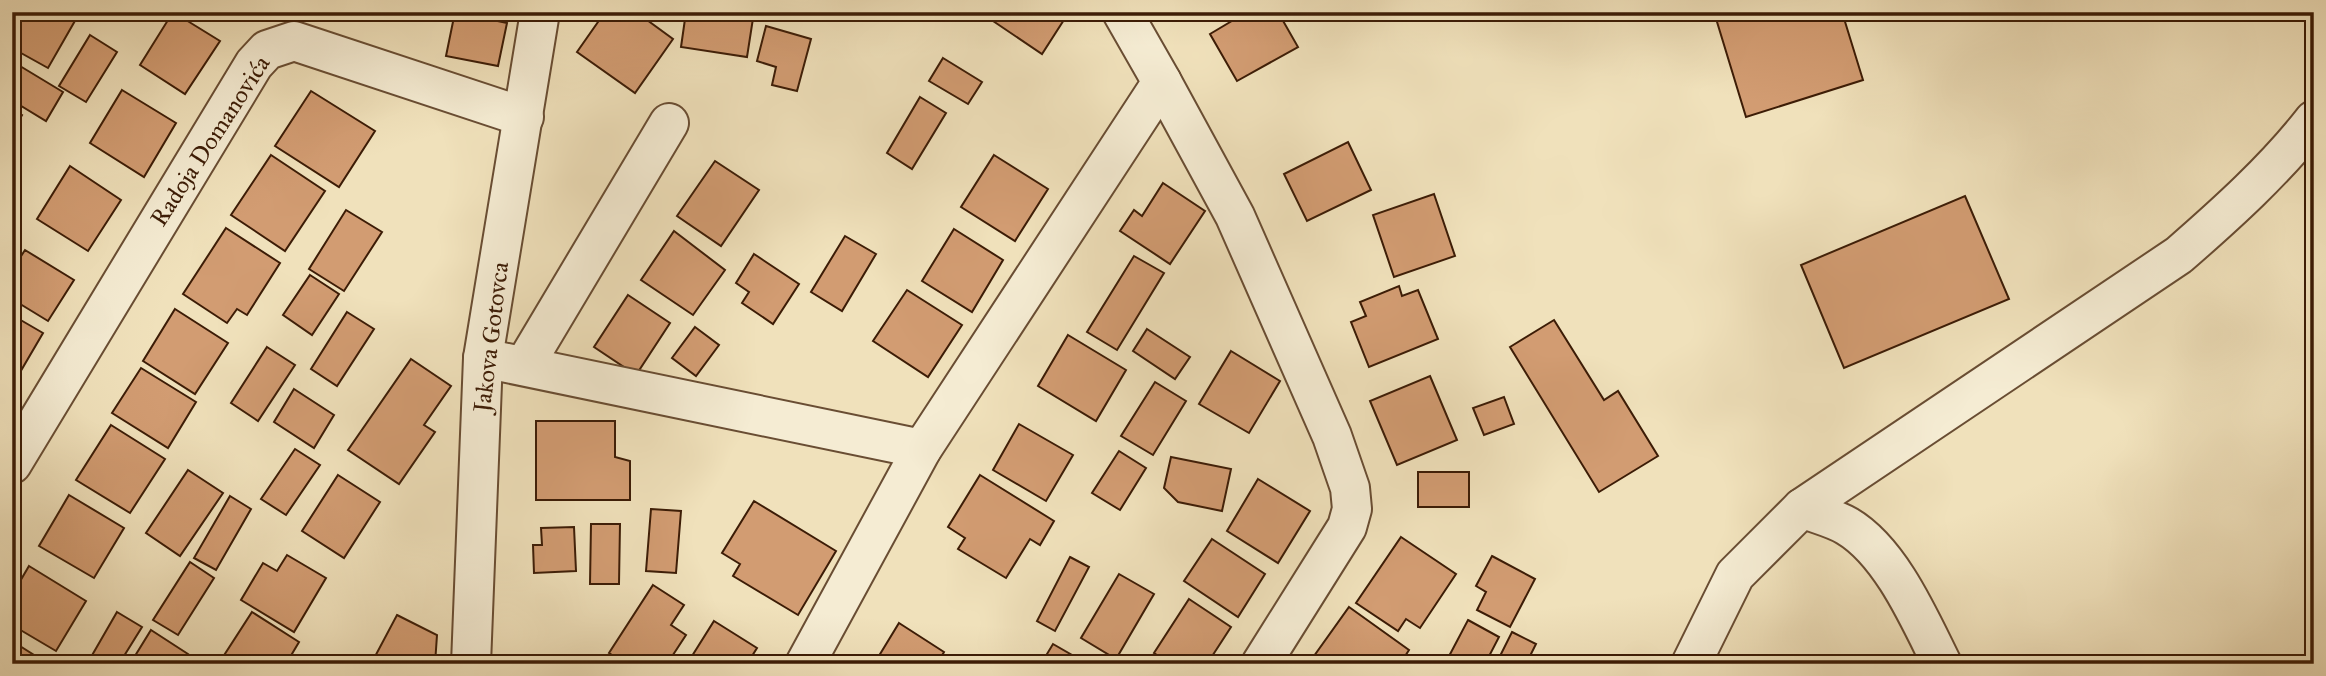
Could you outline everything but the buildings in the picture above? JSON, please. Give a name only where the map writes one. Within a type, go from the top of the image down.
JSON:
[{"type":"street","name":"Jakova Gotovca","points":[[471,664],[484,358],[540,12]]},
{"type":"street","points":[[1122,12],[1235,216],[1332,436],[1350,488],[1352,509],[1347,527],[1261,664]]},
{"type":"street","name":"Radoja Domanovića","points":[[12,464],[254,64],[267,50],[294,41],[524,117]]},
{"type":"street","points":[[805,664],[922,449],[1161,82]]},
{"type":"street","points":[[1691,664],[1735,575],[1802,508],[2179,255],[2299,140],[2314,120]]},
{"type":"street","points":[[524,366],[669,123]]},
{"type":"street","points":[[484,358],[922,449]]},
{"type":"street","points":[[1802,508],[1848,526],[1884,560],[1918,615],[1942,664]]}]
